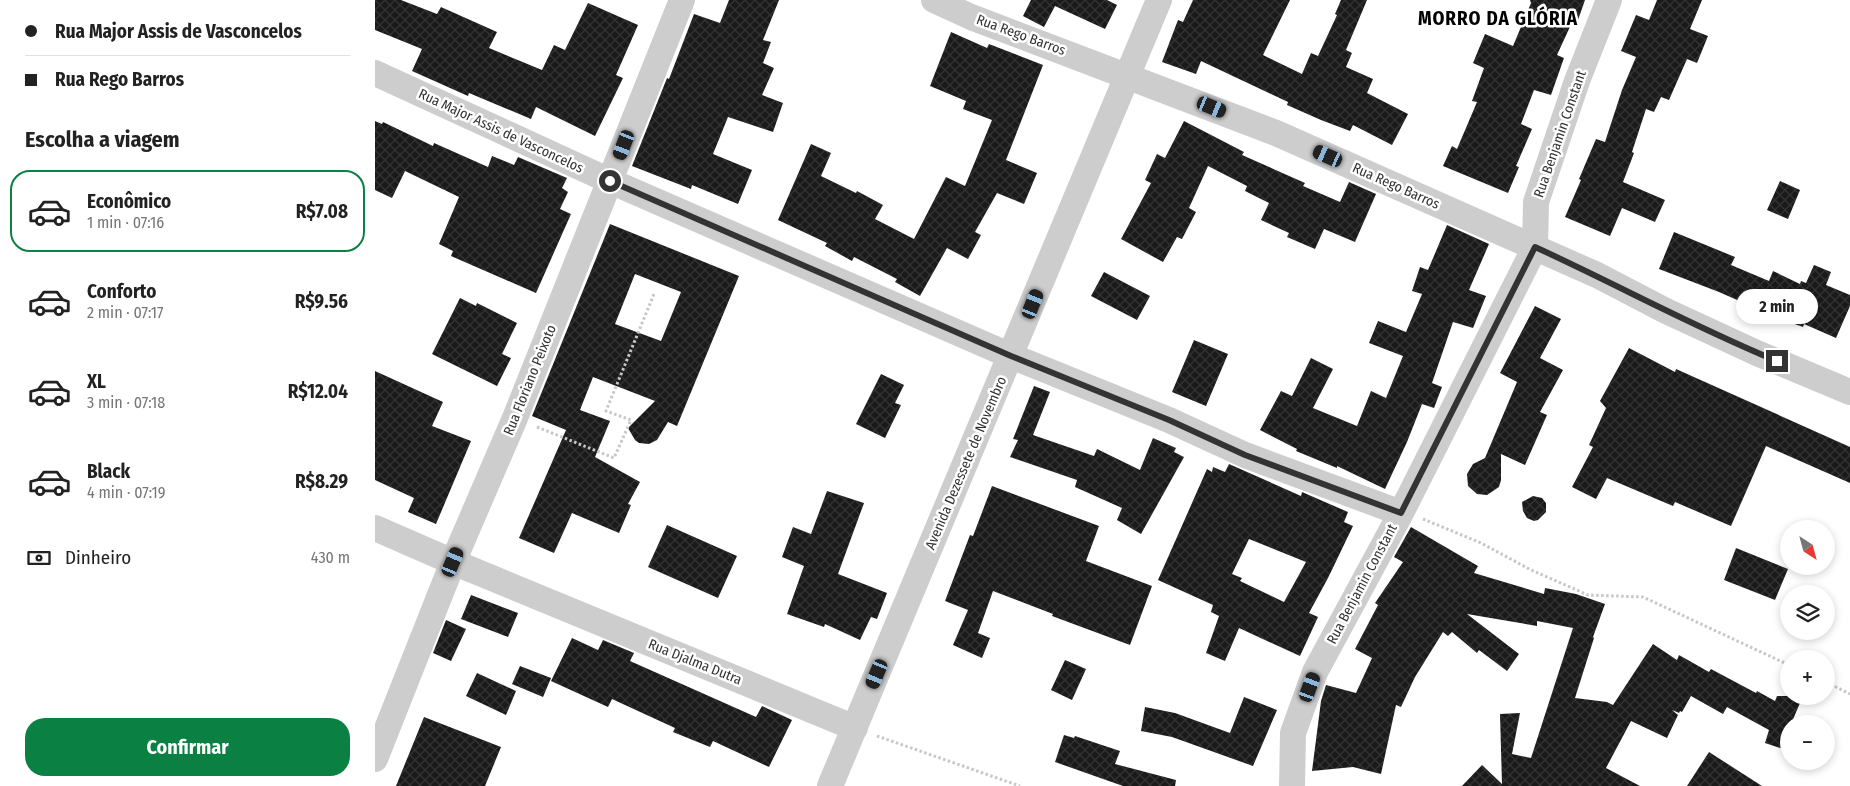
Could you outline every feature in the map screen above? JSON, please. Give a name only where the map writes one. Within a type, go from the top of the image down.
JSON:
[{"type":"street","name":"Rua Floriano Peixoto","points":[[375,758],[453,562],[515,418],[682,0]]},
{"type":"street","name":"Rua Rego Barros","points":[[934,0],[971,17],[1276,133],[1597,275],[1666,311],[1750,350],[1850,392]]},
{"type":"street","name":"Avenida Dezessete de Novembro","points":[[830,786],[1159,0]]},
{"type":"street","name":"Rua Benjamin Constant","points":[[1292,786],[1293,733],[1315,672],[1401,513],[1535,247],[1536,202],[1577,81],[1609,0]]},
{"type":"street","name":"Rua Major Assis de Vasconcelos","points":[[375,73],[610,181],[1011,356],[1169,420],[1245,455],[1401,513]]},
{"type":"street","name":"Rua Djalma Dutra","points":[[375,528],[855,728]]},
{"type":"path","points":[[515,418],[614,458],[631,420],[606,411],[654,294]]},
{"type":"path","points":[[1401,513],[1431,522],[1481,543],[1531,570],[1588,595],[1643,597],[1780,661]]},
{"type":"path","points":[[1835,686],[1850,694]]},
{"type":"path","points":[[855,728],[1020,786]]},
{"type":"building","points":[[375,0],[401,0],[437,14],[441,7],[497,32],[489,48],[542,70],[554,45],[565,50],[588,3],[638,25],[616,75],[623,78],[595,136],[536,107],[531,119],[469,93],[468,96],[412,71],[422,49],[375,30]]},
{"type":"building","points":[[729,0],[779,0],[763,40],[771,42],[763,63],[774,68],[762,95],[783,103],[773,132],[728,117],[713,154],[752,170],[738,204],[692,185],[691,189],[632,166],[694,14],[720,23]]},
{"type":"building","points":[[1031,0],[1107,0],[1117,5],[1105,29],[1055,6],[1044,27],[1023,16]]},
{"type":"building","points":[[1193,0],[1290,0],[1263,55],[1302,74],[1311,53],[1318,56],[1337,15],[1335,14],[1341,0],[1367,0],[1346,50],[1352,53],[1346,67],[1373,79],[1367,93],[1408,114],[1392,145],[1353,125],[1350,131],[1321,120],[1287,105],[1288,102],[1201,61],[1196,74],[1162,62],[1178,20],[1183,22]]},
{"type":"building","points":[[1530,0],[1585,0],[1578,20],[1574,18],[1557,55],[1564,58],[1551,95],[1534,90],[1521,124],[1532,129],[1516,166],[1519,167],[1508,193],[1443,166],[1452,146],[1457,149],[1477,102],[1472,101],[1484,68],[1473,63],[1485,34],[1513,46],[1531,3]]},
{"type":"building","points":[[1657,0],[1702,0],[1690,29],[1708,36],[1697,63],[1687,59],[1669,100],[1661,97],[1654,112],[1646,109],[1632,152],[1634,153],[1623,182],[1665,200],[1655,222],[1622,208],[1610,236],[1565,217],[1596,139],[1605,142],[1622,90],[1636,57],[1621,51],[1636,15],[1649,20]]},
{"type":"building","points":[[951,32],[987,48],[989,44],[1043,65],[1006,160],[1037,173],[1024,204],[997,193],[975,232],[981,235],[968,259],[947,248],[920,296],[895,282],[897,279],[854,257],[852,261],[825,246],[827,243],[778,220],[811,144],[831,153],[821,176],[856,193],[857,191],[883,205],[875,219],[914,239],[946,177],[965,186],[992,120],[963,109],[966,101],[930,86]]},
{"type":"building","points":[[375,121],[382,124],[383,122],[433,146],[434,143],[488,167],[492,156],[514,165],[518,157],[567,178],[562,188],[568,192],[560,209],[571,214],[536,293],[451,256],[453,251],[439,244],[459,197],[405,171],[392,198],[375,190]]},
{"type":"building","points":[[1184,121],[1244,152],[1242,155],[1305,183],[1303,186],[1340,202],[1349,182],[1376,194],[1355,242],[1324,229],[1315,249],[1287,237],[1289,233],[1261,220],[1269,203],[1245,191],[1247,186],[1208,166],[1189,208],[1196,212],[1182,239],[1177,237],[1163,262],[1121,239],[1151,183],[1145,180],[1157,154],[1165,158]]},
{"type":"building","points":[[1780,181],[1800,190],[1788,219],[1767,210]]},
{"type":"building","points":[[610,224],[739,276],[677,426],[668,422],[657,440],[649,444],[639,443],[628,428],[655,401],[593,377],[580,410],[610,421],[595,457],[640,482],[628,504],[631,505],[619,533],[572,513],[554,553],[519,538],[566,430],[532,416]],"holes":[[[635,274],[681,292],[661,341],[615,324]]]},
{"type":"building","points":[[1447,225],[1489,244],[1469,290],[1486,296],[1473,328],[1453,322],[1432,383],[1442,387],[1434,408],[1422,404],[1385,489],[1337,466],[1337,468],[1296,451],[1297,449],[1260,430],[1281,391],[1292,396],[1311,358],[1333,369],[1313,408],[1357,426],[1371,391],[1386,398],[1403,356],[1369,343],[1378,321],[1406,332],[1422,294],[1412,291],[1420,267],[1428,270]]},
{"type":"building","points":[[1674,232],[1735,257],[1731,265],[1769,281],[1773,271],[1800,284],[1801,281],[1806,283],[1814,265],[1831,272],[1826,285],[1850,295],[1850,306],[1836,338],[1804,324],[1803,327],[1778,318],[1719,292],[1659,269]]},
{"type":"building","points":[[1104,272],[1150,296],[1137,320],[1091,296]]},
{"type":"building","points":[[460,298],[476,306],[477,303],[517,323],[502,354],[511,358],[497,386],[432,354]]},
{"type":"building","points":[[1535,306],[1561,319],[1540,358],[1563,370],[1540,412],[1547,415],[1525,465],[1501,454],[1501,480],[1499,487],[1487,495],[1477,494],[1468,486],[1467,474],[1473,464],[1485,458],[1517,382],[1500,373]]},
{"type":"building","points":[[1194,340],[1228,354],[1206,406],[1172,392]]},
{"type":"building","points":[[1629,348],[1675,372],[1676,369],[1850,447],[1850,483],[1766,446],[1731,526],[1675,502],[1673,506],[1607,478],[1596,499],[1572,487],[1593,447],[1589,445],[1606,408],[1600,401]]},
{"type":"building","points":[[375,371],[443,402],[432,426],[471,441],[436,524],[408,512],[414,498],[375,480]]},
{"type":"building","points":[[881,374],[904,385],[895,403],[901,405],[885,438],[856,424]]},
{"type":"building","points":[[1034,386],[1050,392],[1033,435],[1094,456],[1097,449],[1140,470],[1153,438],[1176,448],[1174,452],[1184,457],[1141,534],[1117,520],[1122,508],[1075,487],[1077,480],[1010,457],[1018,440],[1013,439]]},
{"type":"building","points":[[1229,464],[1301,496],[1302,492],[1348,512],[1344,522],[1353,526],[1309,613],[1318,617],[1300,656],[1239,628],[1225,661],[1206,653],[1219,616],[1211,612],[1213,605],[1158,580],[1207,469],[1212,472],[1213,467],[1225,472]],"holes":[[[1249,539],[1306,562],[1284,602],[1240,581],[1242,578],[1232,574]]]},
{"type":"building","points":[[992,486],[1099,526],[1086,561],[1152,586],[1130,645],[1052,616],[1053,614],[993,591],[978,633],[990,638],[982,658],[953,645],[968,610],[945,601],[970,535],[973,536]]},
{"type":"building","points":[[827,491],[864,503],[838,574],[887,593],[877,619],[871,617],[860,640],[825,624],[824,627],[787,614],[804,566],[782,557],[793,527],[811,534]]},
{"type":"building","points":[[1533,496],[1542,498],[1546,503],[1546,512],[1538,520],[1534,521],[1527,518],[1523,511],[1522,502]]},
{"type":"building","points":[[667,525],[737,556],[718,598],[648,567]]},
{"type":"building","points":[[1411,527],[1478,566],[1474,573],[1544,594],[1545,588],[1576,594],[1605,604],[1575,698],[1607,702],[1613,705],[1653,644],[1677,660],[1679,655],[1709,672],[1711,669],[1775,701],[1777,696],[1780,696],[1780,705],[1799,705],[1795,715],[1780,715],[1780,748],[1765,743],[1769,730],[1727,707],[1723,714],[1691,696],[1682,712],[1680,711],[1679,713],[1672,710],[1678,715],[1667,738],[1631,721],[1606,768],[1640,786],[1462,786],[1482,765],[1502,784],[1500,714],[1520,713],[1512,754],[1531,758],[1573,628],[1537,621],[1537,626],[1467,614],[1519,654],[1507,671],[1479,650],[1477,653],[1452,632],[1448,636],[1443,632],[1415,677],[1401,707],[1396,705],[1381,774],[1353,767],[1312,771],[1321,701],[1326,685],[1356,693],[1372,658],[1355,649],[1378,605],[1375,603],[1403,562],[1394,557]]},
{"type":"building","points":[[1736,548],[1780,566],[1780,575],[1785,575],[1775,600],[1724,580]]},
{"type":"building","points":[[471,595],[518,613],[508,637],[461,619]]},
{"type":"building","points":[[446,620],[466,629],[451,661],[433,653]]},
{"type":"building","points":[[572,638],[598,650],[603,640],[634,653],[630,661],[756,717],[762,706],[792,720],[769,767],[713,741],[710,747],[673,732],[675,728],[612,699],[608,707],[551,681]]},
{"type":"building","points":[[1065,660],[1086,669],[1072,700],[1051,690]]},
{"type":"building","points":[[520,666],[551,678],[543,697],[512,684]]},
{"type":"building","points":[[477,673],[516,691],[506,715],[466,696]]},
{"type":"building","points":[[1244,697],[1277,710],[1253,766],[1172,737],[1141,731],[1145,707],[1175,713],[1230,733]]},
{"type":"building","points":[[424,717],[501,747],[485,786],[396,786]]},
{"type":"building","points":[[1064,735],[1074,738],[1075,736],[1120,751],[1115,764],[1176,780],[1175,786],[1123,786],[1055,762]]},
{"type":"building","points":[[1709,752],[1762,786],[1687,786]]},
{"type":"district","name":"MORRO DA GLÓRIA","points":[[1498,18]]},
{"type":"route","points":[[610,181],[1011,356],[1169,420],[1245,455],[1401,513],[1535,247],[1597,275],[1666,311],[1777,361]]}]
